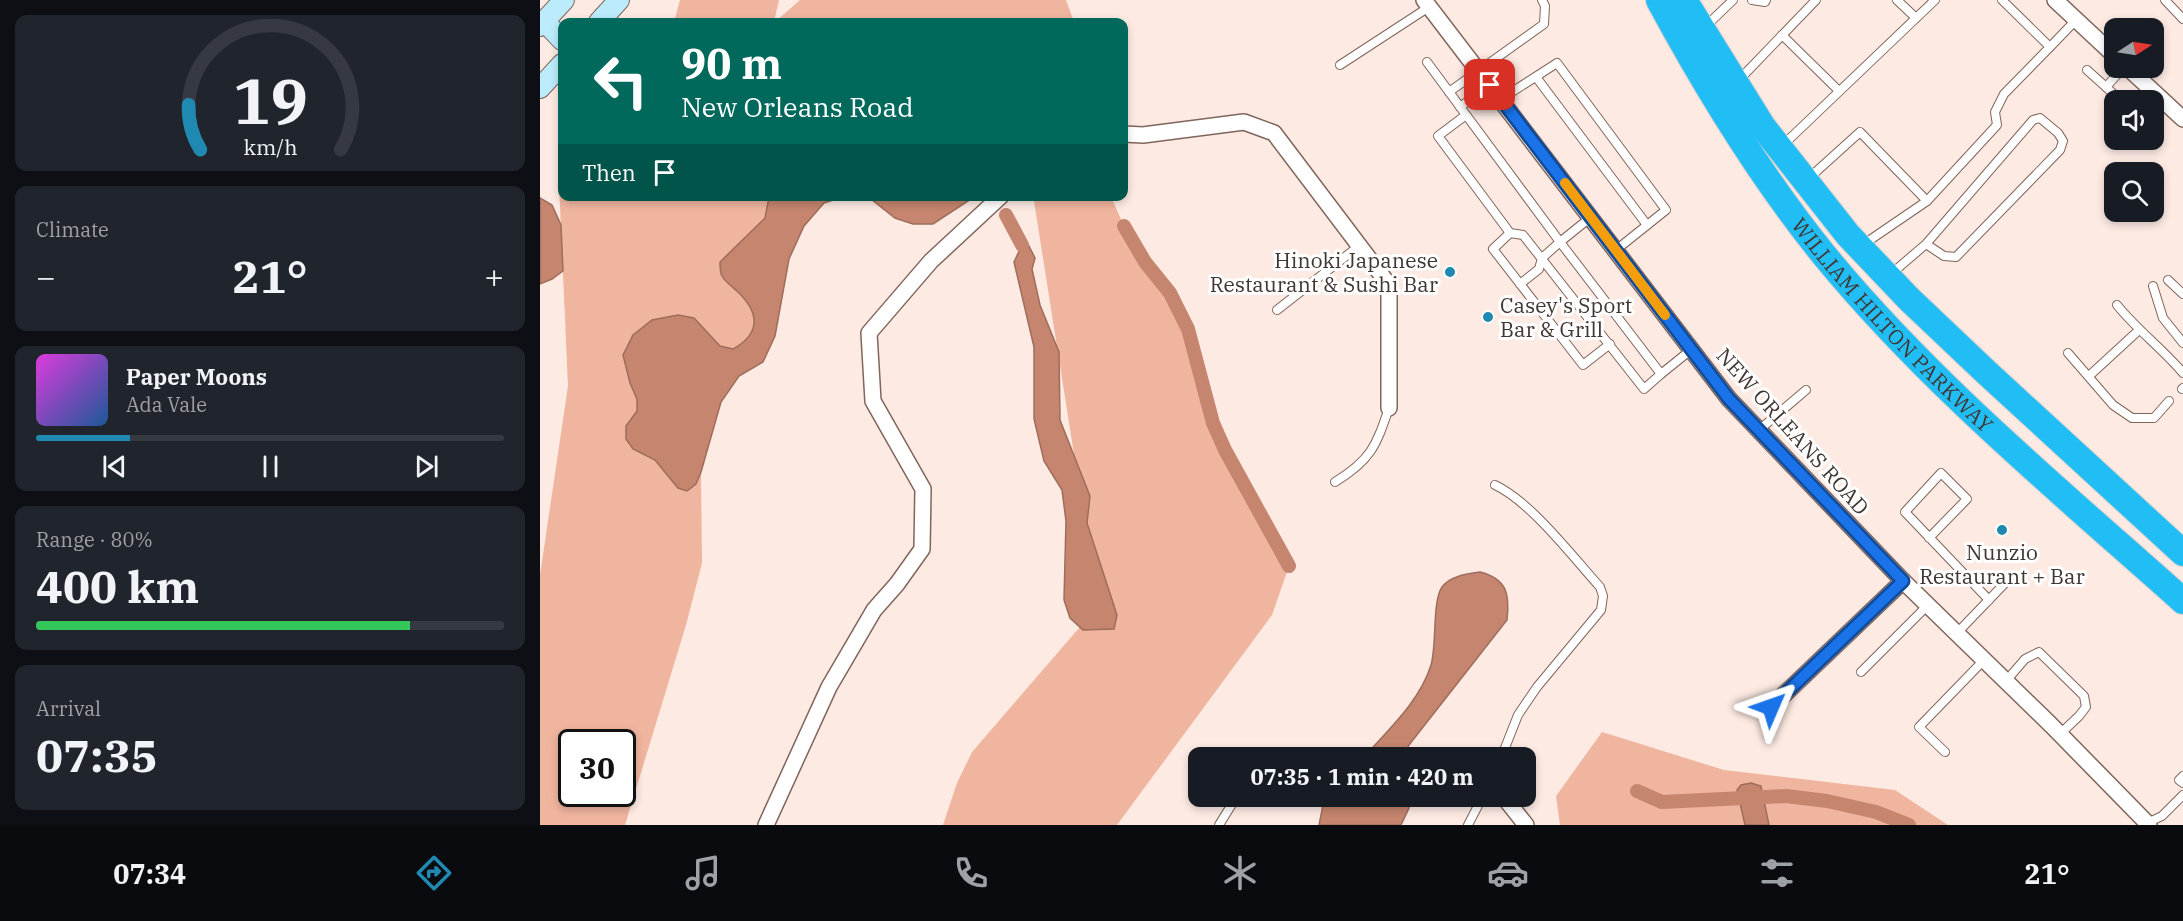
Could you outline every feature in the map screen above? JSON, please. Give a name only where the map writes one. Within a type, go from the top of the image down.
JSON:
[{"type":"highway","name":"WILLIAM HILTON PARKWAY","points":[[1659,0],[1706,85],[1746,148],[1824,255],[1851,286],[1940,381],[2183,601]]},
{"type":"highway","name":"WILLIAM HILTON PARKWAY","points":[[1684,0],[1763,127],[1805,182],[1860,247],[1986,372],[2177,544]]},
{"type":"highway","points":[[1851,286],[1873,286],[1888,277]]},
{"type":"main road","points":[[558,36],[542,23],[564,0]]},
{"type":"main road","points":[[603,18],[619,0]]},
{"type":"main road","points":[[540,88],[558,68]]},
{"type":"street","points":[[2055,0],[2104,46]]},
{"type":"street","name":"NEW ORLEANS ROAD","points":[[1425,2],[1729,399],[1903,581],[2060,734],[2148,824]]},
{"type":"street","points":[[2139,78],[2183,118]]},
{"type":"street","points":[[1128,134],[1143,135],[1244,122],[1274,134],[1389,285],[1389,408]]},
{"type":"street","points":[[766,825],[829,687],[874,609],[897,584],[922,549],[923,489],[873,401],[869,333],[931,261],[996,201]]},
{"type":"street","points":[[1771,707],[1903,581]]},
{"type":"street","points":[[1512,807],[1526,825]]},
{"type":"lane","points":[[1449,92],[1544,24],[1545,6],[1542,0]]},
{"type":"lane","points":[[1701,30],[1733,0]]},
{"type":"lane","points":[[1752,0],[1754,2],[1766,0]]},
{"type":"lane","points":[[1736,84],[1816,0]]},
{"type":"lane","points":[[1897,0],[1916,18]]},
{"type":"lane","points":[[1780,148],[1935,0]]},
{"type":"lane","points":[[2002,0],[2050,47]]},
{"type":"lane","points":[[2165,0],[2183,19]]},
{"type":"lane","points":[[1340,65],[1425,2]]},
{"type":"lane","points":[[1860,247],[1927,201],[1997,125],[1995,112],[2004,94],[2076,20]]},
{"type":"lane","points":[[1782,35],[1839,91]]},
{"type":"lane","points":[[1427,62],[1661,374]]},
{"type":"lane","points":[[1501,99],[1557,63],[1666,210],[1616,249]]},
{"type":"lane","points":[[2087,70],[2109,90]]},
{"type":"lane","points":[[1536,76],[1647,225]]},
{"type":"lane","points":[[2106,87],[2114,78]]},
{"type":"lane","points":[[1460,107],[1490,85]]},
{"type":"lane","points":[[1466,115],[1438,136],[1510,233],[1523,235],[1644,389],[1692,349]]},
{"type":"lane","points":[[1888,277],[1926,244],[2033,120],[2040,118],[2058,133],[2063,141],[2060,150],[1956,256],[1944,256],[1926,244]]},
{"type":"lane","points":[[1805,182],[1860,132],[1927,201]]},
{"type":"lane","points":[[1520,284],[1539,269],[1542,258],[1591,217]]},
{"type":"lane","points":[[1510,233],[1493,249],[1583,365],[1610,344]]},
{"type":"lane","points":[[1277,310],[1359,246]]},
{"type":"lane","points":[[2168,280],[2183,294]]},
{"type":"lane","points":[[2153,286],[2163,318],[2183,343]]},
{"type":"lane","points":[[2117,305],[2183,373]]},
{"type":"lane","points":[[2089,376],[2139,330]]},
{"type":"lane","points":[[2068,353],[2113,405],[2132,418],[2154,418],[2169,401]]},
{"type":"lane","points":[[1759,430],[1806,390]]},
{"type":"lane","points":[[1335,482],[1357,469],[1377,444],[1389,408]]},
{"type":"lane","points":[[1929,538],[1967,499],[1941,473],[1905,513],[1929,538],[1989,600]]},
{"type":"lane","points":[[1495,485],[1509,492],[1524,504],[1600,587],[1603,596],[1601,610],[1537,687],[1518,715],[1506,747]]},
{"type":"lane","points":[[1956,633],[2007,581]]},
{"type":"lane","points":[[1861,672],[1928,605]]},
{"type":"lane","points":[[2006,681],[2025,659],[2039,652],[2084,696],[2086,707],[2060,734]]},
{"type":"lane","points":[[1945,752],[1919,727],[1984,660]]},
{"type":"lane","points":[[2183,776],[2179,780],[2183,783]]},
{"type":"lane","points":[[2148,824],[2162,816],[2183,795]]},
{"type":"lane","points":[[1219,825],[1230,807]]},
{"type":"lane","points":[[1468,825],[1477,807]]},
{"type":"shaded area","points":[[680,0],[779,0],[775,18],[675,18]]},
{"type":"shaded area","points":[[800,0],[1066,0],[1073,18],[780,18]]},
{"type":"shaded area","points":[[540,198],[552,205],[561,225],[563,271],[540,284]]},
{"type":"shaded area","points":[[560,201],[792,201],[765,342],[700,384],[702,563],[686,625],[636,789],[636,729],[558,729],[558,807],[630,807],[625,825],[540,825],[540,575],[568,386]]},
{"type":"shaded area","points":[[768,201],[830,201],[824,203],[804,226],[789,259],[775,336],[763,362],[739,376],[721,402],[701,472],[696,484],[687,491],[678,488],[655,460],[633,449],[626,439],[626,426],[637,411],[637,399],[630,383],[623,355],[633,335],[652,320],[678,315],[694,318],[720,346],[733,349],[742,343],[748,337],[754,323],[751,308],[723,278],[720,262],[765,218]]},
{"type":"shaded area","points":[[873,201],[968,201],[933,224],[913,224],[895,218]]},
{"type":"shaded area","points":[[1034,201],[1113,201],[1145,262],[1170,293],[1188,329],[1213,423],[1225,450],[1289,566],[1272,615],[1117,825],[943,825],[957,783],[972,752],[1098,606]]},
{"type":"shaded area","points":[[1028,244],[1035,258],[1032,269],[1040,305],[1059,352],[1060,420],[1090,496],[1087,523],[1117,615],[1114,629],[1083,630],[1070,618],[1064,600],[1066,521],[1062,490],[1044,461],[1034,419],[1034,347],[1014,262],[1022,245]]},
{"type":"shaded area","points":[[1480,572],[1501,583],[1507,595],[1507,620],[1408,747],[1373,747],[1411,703],[1426,678],[1433,657],[1439,594],[1445,583],[1464,575]]},
{"type":"shaded area","points":[[1602,732],[1724,770],[1895,790],[1948,825],[1560,825],[1556,796]]},
{"type":"shaded area","points":[[1751,783],[1761,786],[1769,825],[1745,825],[1737,790],[1741,785]]},
{"type":"shaded area","points":[[1323,807],[1409,807],[1401,825],[1319,825]]},
{"type":"waterway","points":[[1006,215],[1022,245]]},
{"type":"waterway","points":[[1124,226],[1145,262],[1170,293],[1188,329],[1213,423],[1225,450],[1289,566]]},
{"type":"waterway","points":[[1637,791],[1662,802],[1786,796],[1827,801],[1876,812],[1909,825]]},
{"type":"slow traffic","points":[[1565,183],[1665,315]]},
{"type":"place","name":"Hinoki Japanese Restaurant & Sushi Bar","points":[[1450,272]]},
{"type":"place","name":"Casey's Sport Bar & Grill","points":[[1488,317]]},
{"type":"place","name":"Nunzio Restaurant + Bar","points":[[2002,530]]},
{"type":"route","points":[[1490,85],[1729,399],[1903,581],[1771,707]]}]
